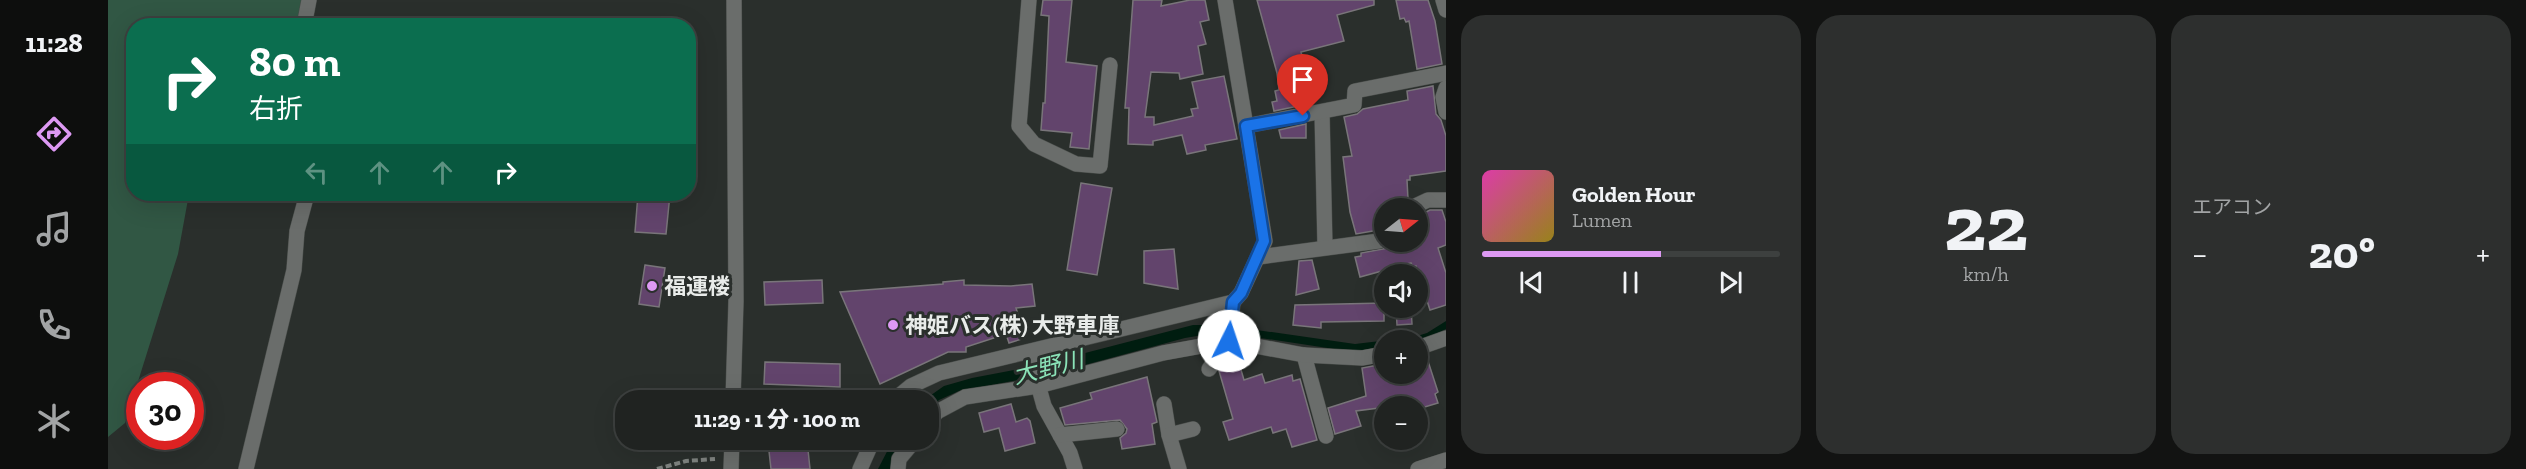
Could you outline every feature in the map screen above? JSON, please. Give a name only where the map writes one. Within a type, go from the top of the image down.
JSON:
[{"type":"street","points":[[306,18],[309,0]]},
{"type":"street","points":[[733,390],[736,301],[734,0]]},
{"type":"street","points":[[1029,0],[1019,126],[1034,144],[1076,164],[1100,166],[1110,65]]},
{"type":"street","points":[[1209,369],[1229,341],[1233,302],[1241,293],[1259,257],[1264,241],[1225,0]]},
{"type":"street","points":[[1443,0],[1446,10]]},
{"type":"street","points":[[1246,126],[1354,105],[1354,91],[1446,73]]},
{"type":"street","points":[[1446,88],[1443,97],[1446,112]]},
{"type":"street","points":[[1322,112],[1325,247]]},
{"type":"street","points":[[1428,200],[1446,200]]},
{"type":"street","points":[[246,469],[294,270],[297,231],[305,201]]},
{"type":"street","points":[[1259,257],[1374,242]]},
{"type":"street","points":[[906,390],[939,373],[1233,302]]},
{"type":"street","points":[[1428,344],[1446,338]]},
{"type":"street","points":[[939,411],[965,397],[1038,386],[1163,353],[1229,341],[1304,355],[1362,358],[1374,356]]},
{"type":"street","points":[[1029,352],[1044,406],[1070,453],[1075,469]]},
{"type":"street","points":[[1304,355],[1326,436]]},
{"type":"street","points":[[1164,404],[1169,435],[1179,469]]},
{"type":"street","points":[[1060,435],[1117,429]]},
{"type":"street","points":[[1169,435],[1193,429]]},
{"type":"street","points":[[731,469],[732,450]]},
{"type":"street","points":[[860,469],[869,450]]},
{"type":"street","points":[[898,469],[899,459],[907,450]]},
{"type":"street","points":[[1421,468],[1446,460]]},
{"type":"path","points":[[657,469],[686,461],[713,461],[726,450]]},
{"type":"shaded area","points":[[108,0],[313,0],[312,18],[126,18],[126,201],[188,201],[178,254],[141,372],[126,372],[125,423],[108,437]]},
{"type":"water","points":[[1446,321],[1446,329],[1428,338],[1428,332]]},
{"type":"water","name":"大野川","points":[[1193,325],[1222,325],[1355,344],[1374,342],[1374,349],[1354,352],[1221,332],[1185,338],[1055,373],[959,391],[939,400],[938,390],[944,386],[972,378],[1035,366]]},
{"type":"water","points":[[888,450],[898,450],[890,469],[878,469]]},
{"type":"building","points":[[1043,0],[1072,0],[1066,62],[1097,66],[1089,149],[1070,147],[1072,133],[1041,130],[1043,103],[1045,103],[1049,16],[1041,15]]},
{"type":"building","points":[[1133,0],[1162,0],[1161,6],[1190,0],[1205,0],[1209,20],[1200,22],[1206,44],[1198,46],[1203,74],[1180,79],[1179,73],[1151,72],[1145,117],[1154,117],[1154,125],[1193,116],[1191,109],[1198,108],[1192,82],[1224,76],[1237,139],[1205,145],[1206,150],[1187,154],[1182,135],[1153,141],[1153,145],[1128,144],[1129,108],[1125,108]]},
{"type":"building","points":[[1257,0],[1374,0],[1374,5],[1337,15],[1344,41],[1301,52],[1313,103],[1274,111],[1272,102],[1277,101],[1275,91],[1279,90],[1277,73]]},
{"type":"building","points":[[1396,0],[1428,0],[1435,21],[1442,64],[1417,69],[1409,21],[1406,22],[1404,18],[1400,19]]},
{"type":"building","points":[[1433,86],[1436,114],[1441,120],[1446,136],[1446,171],[1410,176],[1410,180],[1407,180],[1408,198],[1374,198],[1374,231],[1356,234],[1350,212],[1343,157],[1352,156],[1344,117],[1357,114],[1363,109],[1408,100],[1407,91]]},
{"type":"building","points":[[1306,124],[1306,138],[1281,138],[1279,130]]},
{"type":"building","points":[[1081,183],[1112,188],[1097,275],[1067,270]]},
{"type":"building","points":[[637,201],[669,201],[666,234],[635,232]]},
{"type":"building","points":[[1442,210],[1446,222],[1446,245],[1438,248],[1446,273],[1446,305],[1430,310],[1428,264],[1374,264],[1374,273],[1360,277],[1355,257],[1361,256],[1361,253],[1374,251],[1428,252],[1428,211]]},
{"type":"building","points":[[1174,249],[1178,289],[1144,283],[1144,251]]},
{"type":"building","points":[[1312,260],[1319,289],[1296,295],[1299,261]]},
{"type":"building","points":[[645,265],[665,268],[659,307],[639,304]]},
{"type":"building","points":[[822,280],[823,303],[765,305],[764,282]]},
{"type":"building","points":[[964,280],[964,285],[1032,284],[1035,306],[1016,308],[1025,338],[1009,343],[1006,334],[966,347],[966,352],[948,352],[880,384],[840,292],[943,284],[943,282]]},
{"type":"building","points":[[1374,303],[1374,318],[1384,318],[1384,321],[1321,322],[1321,328],[1293,325],[1295,305]]},
{"type":"building","points":[[1397,318],[1412,318],[1412,324],[1397,325]]},
{"type":"building","points":[[1428,361],[1438,392],[1435,394],[1438,403],[1428,406],[1428,396],[1374,396],[1374,409],[1356,411],[1361,426],[1335,434],[1328,408],[1366,396],[1362,368],[1374,366],[1374,384],[1428,384]]},
{"type":"building","points":[[765,362],[840,364],[840,387],[764,384]]},
{"type":"building","points":[[1239,363],[1244,380],[1262,374],[1265,383],[1292,375],[1293,381],[1300,379],[1317,440],[1292,447],[1286,429],[1273,433],[1271,427],[1229,440],[1223,422],[1233,419],[1219,371]]},
{"type":"building","points":[[1147,377],[1157,422],[1152,424],[1155,444],[1122,449],[1120,438],[1127,429],[1120,420],[1065,425],[1060,408],[1092,399],[1090,393]]},
{"type":"building","points":[[1011,404],[1016,422],[1027,418],[1030,421],[1035,443],[1005,451],[999,428],[984,432],[979,413]]},
{"type":"building","points":[[769,450],[808,450],[810,469],[771,469]]},
{"type":"place","name":"福運楼","points":[[652,286]]},
{"type":"place","name":"神姫バス(株) 大野車庫","points":[[893,325]]},
{"type":"route","points":[[1229,341],[1233,302],[1241,293],[1259,257],[1264,241],[1246,126],[1303,116]]}]
